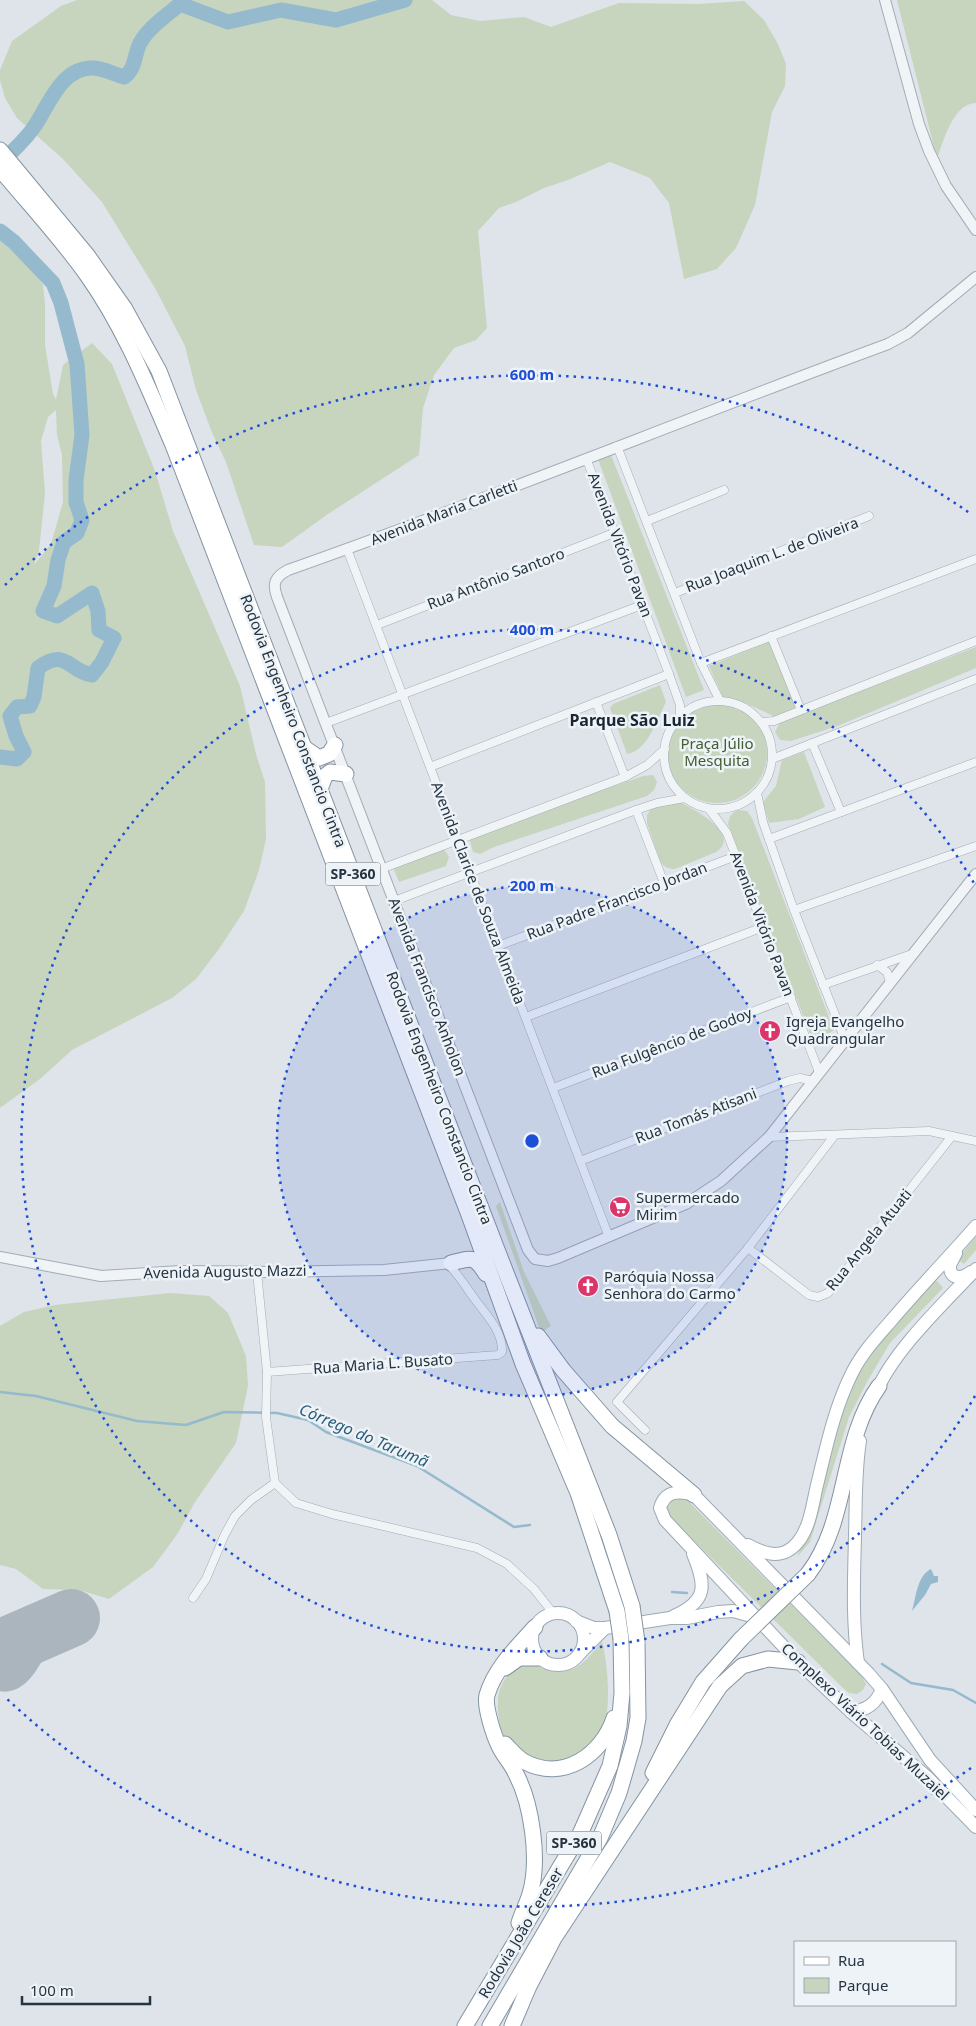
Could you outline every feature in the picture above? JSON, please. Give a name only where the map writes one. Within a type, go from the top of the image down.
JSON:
[{"type":"highway","name":"Rodovia Engenheiro Constancio Cintra","points":[[0,150],[10,174],[87,275],[114,319],[145,379],[173,445],[469,1215],[523,1364],[578,1493],[617,1611],[621,1639]]},
{"type":"highway","name":"Rodovia Engenheiro Constancio Cintra","points":[[10,174],[87,255],[125,309],[159,371],[609,1535],[632,1606],[637,1642],[638,1718],[622,1785],[600,1838],[530,1959]]},
{"type":"highway","points":[[303,747],[319,758],[329,754],[335,745]]},
{"type":"highway","points":[[320,789],[325,776],[330,772],[337,771],[346,774]]},
{"type":"highway","points":[[449,1263],[464,1252],[469,1239],[469,1215]]},
{"type":"highway","points":[[449,1263],[472,1258],[478,1261],[488,1276],[500,1301]]},
{"type":"highway","points":[[525,1318],[562,1370],[612,1426],[694,1494]]},
{"type":"highway","points":[[530,1959],[611,1852],[682,1716],[703,1682],[741,1639],[808,1574],[820,1558],[829,1539],[865,1408],[879,1386]]},
{"type":"highway","points":[[506,1959],[530,1894],[534,1875],[534,1850],[523,1792],[515,1772],[498,1746],[486,1697],[501,1666],[535,1627]]},
{"type":"highway","name":"Rodovia João Cereser","points":[[465,2026],[581,1832],[606,1774],[619,1726],[622,1693],[621,1639]]},
{"type":"highway","points":[[496,1675],[519,1658],[540,1658]]},
{"type":"highway","points":[[512,2026],[529,1986],[554,1938],[720,1686],[742,1666],[768,1659],[798,1662]]},
{"type":"highway","points":[[496,1736],[516,1755],[534,1766],[564,1768],[580,1762],[597,1750],[611,1728],[622,1693]]},
{"type":"highway","name":"Rodovia João Cereser","points":[[490,2026],[530,1959]]},
{"type":"main road","points":[[737,1540],[760,1552],[773,1555],[783,1554],[798,1542],[803,1535],[809,1516],[840,1399],[862,1355],[976,1226]]},
{"type":"main road","points":[[967,1236],[953,1256],[949,1269],[957,1278],[962,1278],[976,1269]]},
{"type":"main road","points":[[858,1662],[854,1632],[854,1602],[858,1454],[865,1423],[879,1386],[896,1358],[976,1269]]},
{"type":"main road","name":"Complexo Viário Tobias Muzaiel","points":[[694,1494],[681,1491],[672,1492],[666,1496],[660,1508],[666,1520],[798,1662],[851,1712],[927,1777],[976,1827]]},
{"type":"main road","points":[[694,1494],[858,1662],[882,1689],[930,1760],[976,1810]]},
{"type":"main road","name":"Complexo Viário Tobias Muzaiel","points":[[670,1618],[687,1610],[699,1600],[703,1591],[699,1568],[689,1545]]},
{"type":"main road","name":"Complexo Viário Tobias Muzaiel","points":[[605,1628],[733,1611],[755,1617]]},
{"type":"main road","points":[[579,1654],[584,1640],[583,1632],[576,1621],[568,1614],[553,1613],[546,1616],[535,1627],[532,1643],[540,1658],[556,1665],[572,1660],[579,1654],[605,1628]]},
{"type":"main road","points":[[576,1621],[594,1628],[605,1628]]},
{"type":"main road","points":[[851,1712],[862,1711],[871,1706],[878,1699],[882,1689]]},
{"type":"street","points":[[885,0],[919,124],[929,151],[946,186],[976,230]]},
{"type":"street","name":"Avenida Maria Carletti","points":[[274,584],[278,576],[288,570],[347,550],[720,406],[888,344],[908,333],[976,277]]},
{"type":"street","points":[[617,446],[701,664],[720,701]]},
{"type":"street","name":"Avenida Vitório Pavan","points":[[586,458],[669,674],[680,705],[680,717]]},
{"type":"street","points":[[647,521],[724,490]]},
{"type":"street","name":"Rua Joaquim L. de Oliveira","points":[[675,593],[869,516]]},
{"type":"street","name":"Rua Antônio Santoro","points":[[377,625],[614,533]]},
{"type":"street","name":"Avenida Clarice de Souza Almeida","points":[[347,550],[609,1237]]},
{"type":"street","points":[[701,664],[976,559]]},
{"type":"street","name":"Avenida Francisco Anholon","points":[[274,584],[276,597],[335,745],[528,1250],[535,1259],[548,1261],[609,1237]]},
{"type":"street","points":[[326,723],[642,605]]},
{"type":"street","points":[[771,636],[801,710]]},
{"type":"street","points":[[762,722],[774,721],[976,641]]},
{"type":"street","points":[[430,767],[669,674]]},
{"type":"street","points":[[772,759],[976,680]]},
{"type":"street","points":[[720,701],[736,704],[750,711],[762,722],[769,735],[772,759],[768,778],[757,793],[736,807],[709,809],[685,798],[674,786],[667,772],[665,749],[670,732],[680,717],[699,705],[720,701]]},
{"type":"street","points":[[596,702],[625,776]]},
{"type":"street","points":[[812,743],[841,812]]},
{"type":"street","points":[[381,868],[625,776],[647,765],[665,749]]},
{"type":"street","points":[[770,839],[976,762]]},
{"type":"street","points":[[757,793],[760,812],[794,910],[845,1040]]},
{"type":"street","points":[[394,901],[636,810],[657,803],[685,798]]},
{"type":"street","name":"Avenida Vitório Pavan","points":[[709,809],[727,833],[820,1072]]},
{"type":"street","points":[[636,810],[664,883]]},
{"type":"street","points":[[794,910],[976,846]]},
{"type":"street","name":"Rua Padre Francisco Jordan","points":[[498,946],[736,856]]},
{"type":"street","points":[[609,1237],[686,1204],[704,1194],[769,1137],[976,874]]},
{"type":"street","points":[[526,1017],[763,927]]},
{"type":"street","points":[[823,985],[912,954]]},
{"type":"street","points":[[877,965],[887,972],[890,982]]},
{"type":"street","name":"Rua Fulgêncio de Godoy","points":[[553,1088],[791,997]]},
{"type":"street","name":"Rua Tomás Atisani","points":[[580,1161],[788,1080],[800,1078],[813,1081]]},
{"type":"street","points":[[769,1137],[928,1131],[976,1141]]},
{"type":"street","points":[[645,1430],[617,1402],[748,1248],[834,1136]]},
{"type":"street","name":"Rua Angela Atuati","points":[[748,1248],[809,1295],[814,1297],[823,1296],[834,1287],[952,1136]]},
{"type":"street","name":"Avenida Augusto Mazzi","points":[[0,1257],[100,1276],[181,1271],[384,1270],[449,1263]]},
{"type":"street","name":"Rua Maria L. Busato","points":[[267,1372],[498,1355],[502,1352],[502,1344],[492,1322],[449,1263]]},
{"type":"street","points":[[257,1272],[267,1372],[266,1417],[275,1483],[296,1503],[332,1514],[477,1548],[507,1564],[534,1589],[553,1613]]},
{"type":"street","points":[[193,1598],[206,1579],[225,1534],[236,1516],[251,1500],[275,1483]]},
{"type":"green space","points":[[77,0],[432,0],[451,15],[480,21],[524,17],[551,27],[619,3],[699,4],[744,1],[764,20],[778,44],[786,64],[785,86],[772,112],[755,205],[736,248],[717,269],[684,279],[669,203],[650,178],[610,162],[499,208],[478,231],[487,328],[476,340],[454,348],[434,375],[423,408],[419,455],[328,514],[282,547],[254,545],[226,462],[213,435],[196,390],[185,346],[155,288],[102,202],[63,159],[17,118],[5,98],[0,80],[0,70],[12,41],[61,6]]},
{"type":"green space","points":[[897,0],[976,0],[976,103],[961,109],[955,116],[937,159]]},
{"type":"green space","points":[[0,237],[33,269],[43,285],[45,345],[53,394],[56,400],[63,365],[92,343],[112,364],[155,471],[173,531],[240,686],[256,754],[265,782],[266,839],[259,870],[244,911],[196,979],[172,998],[72,1050],[40,1079],[0,1108]],"holes":[[[56,410],[57,435],[62,455],[63,502],[51,544],[34,565],[39,550],[45,493],[41,441],[48,417]]]},
{"type":"green space","points":[[611,455],[704,690],[686,697],[598,459]]},
{"type":"green space","name":"Praça Júlio Mesquita","points":[[770,641],[796,708],[775,717],[750,705],[724,699],[709,666]]},
{"type":"green space","points":[[976,647],[976,668],[840,725],[791,741],[780,740],[775,732],[780,722]]},
{"type":"green space","name":"Praça Júlio Mesquita","points":[[660,685],[666,702],[655,725],[641,747],[627,754],[610,708],[613,704]]},
{"type":"green space","name":"Praça Júlio Mesquita","points":[[717,703],[727,704],[745,711],[759,725],[766,743],[766,763],[759,781],[745,795],[727,802],[717,803],[707,802],[689,795],[675,781],[668,763],[667,753],[668,743],[675,725],[689,711],[707,704]]},
{"type":"green space","name":"Praça Júlio Mesquita","points":[[804,752],[825,807],[799,819],[769,823],[763,802],[776,786],[782,760]]},
{"type":"green space","points":[[653,775],[657,782],[654,790],[647,796],[494,847],[480,854],[473,852],[469,837],[643,776]]},
{"type":"green space","name":"Praça Júlio Mesquita","points":[[678,801],[712,822],[724,837],[723,845],[716,852],[673,869],[668,868],[660,861],[647,823],[647,815],[651,809]]},
{"type":"green space","points":[[737,810],[747,811],[752,818],[834,1030],[814,1043],[728,824],[730,816]]},
{"type":"green space","points":[[443,848],[449,857],[446,866],[399,882],[393,867]]},
{"type":"green space","points":[[500,1202],[524,1272],[551,1326],[541,1333],[496,1206]]},
{"type":"green space","points":[[976,1237],[976,1250],[964,1264],[957,1259]]},
{"type":"green space","points":[[937,1281],[943,1288],[890,1343],[849,1417],[810,1542],[797,1557],[811,1525],[838,1422],[864,1360],[930,1282]]},
{"type":"green space","points":[[170,1293],[209,1296],[228,1313],[246,1356],[248,1386],[236,1443],[195,1502],[178,1533],[153,1567],[109,1599],[79,1590],[43,1589],[16,1569],[0,1565],[0,1326],[24,1312],[55,1305]]},
{"type":"green space","points":[[675,1497],[686,1499],[862,1676],[866,1684],[863,1690],[857,1694],[849,1693],[843,1688],[671,1518],[667,1508]]},
{"type":"green space","points":[[602,1641],[606,1664],[607,1708],[602,1732],[595,1742],[568,1759],[554,1762],[533,1757],[510,1743],[505,1738],[501,1728],[498,1707],[500,1689],[506,1677],[516,1668],[527,1662],[552,1670],[570,1670],[585,1660]]},
{"type":"water","points":[[931,1569],[934,1576],[938,1576],[938,1582],[931,1584],[912,1611],[920,1582],[926,1572]]},
{"type":"waterway","points":[[0,164],[24,140],[52,96],[66,79],[83,69],[94,68],[124,77],[133,66],[143,37],[180,4],[228,22],[281,10],[336,20],[405,0]]},
{"type":"waterway","points":[[0,231],[14,242],[53,283],[61,303],[77,364],[82,435],[76,480],[76,502],[82,520],[77,533],[64,542],[58,560],[54,586],[43,611],[57,616],[92,593],[98,611],[99,630],[114,638],[102,662],[92,675],[84,673],[61,660],[47,662],[38,668],[34,697],[30,706],[17,707],[10,716],[16,736],[24,752],[17,759],[0,757]]},
{"type":"waterway","name":"Córrego do Tarumã","points":[[0,1392],[36,1396],[137,1421],[186,1425],[224,1412],[277,1413],[308,1420],[326,1432],[417,1466],[514,1527],[530,1525]]},
{"type":"waterway","name":"Córrego do Tarumã","points":[[672,1592],[687,1593]]},
{"type":"waterway","name":"Córrego do Tarumã","points":[[882,1664],[911,1683],[953,1690],[976,1703]]},
{"type":"taxiway","points":[[0,1680],[16,1677],[22,1671],[34,1654],[46,1629]]},
{"type":"runway","points":[[0,1649],[71,1618]]},
{"type":"place","name":"Igreja Evangelho Quadrangular","points":[[770,1031]]},
{"type":"place","name":"Supermercado Mirim","points":[[620,1207]]},
{"type":"place","name":"Paróquia Nossa Senhora do Carmo","points":[[588,1286]]},
{"type":"district","name":"Parque São Luiz","points":[[632,720]]}]
